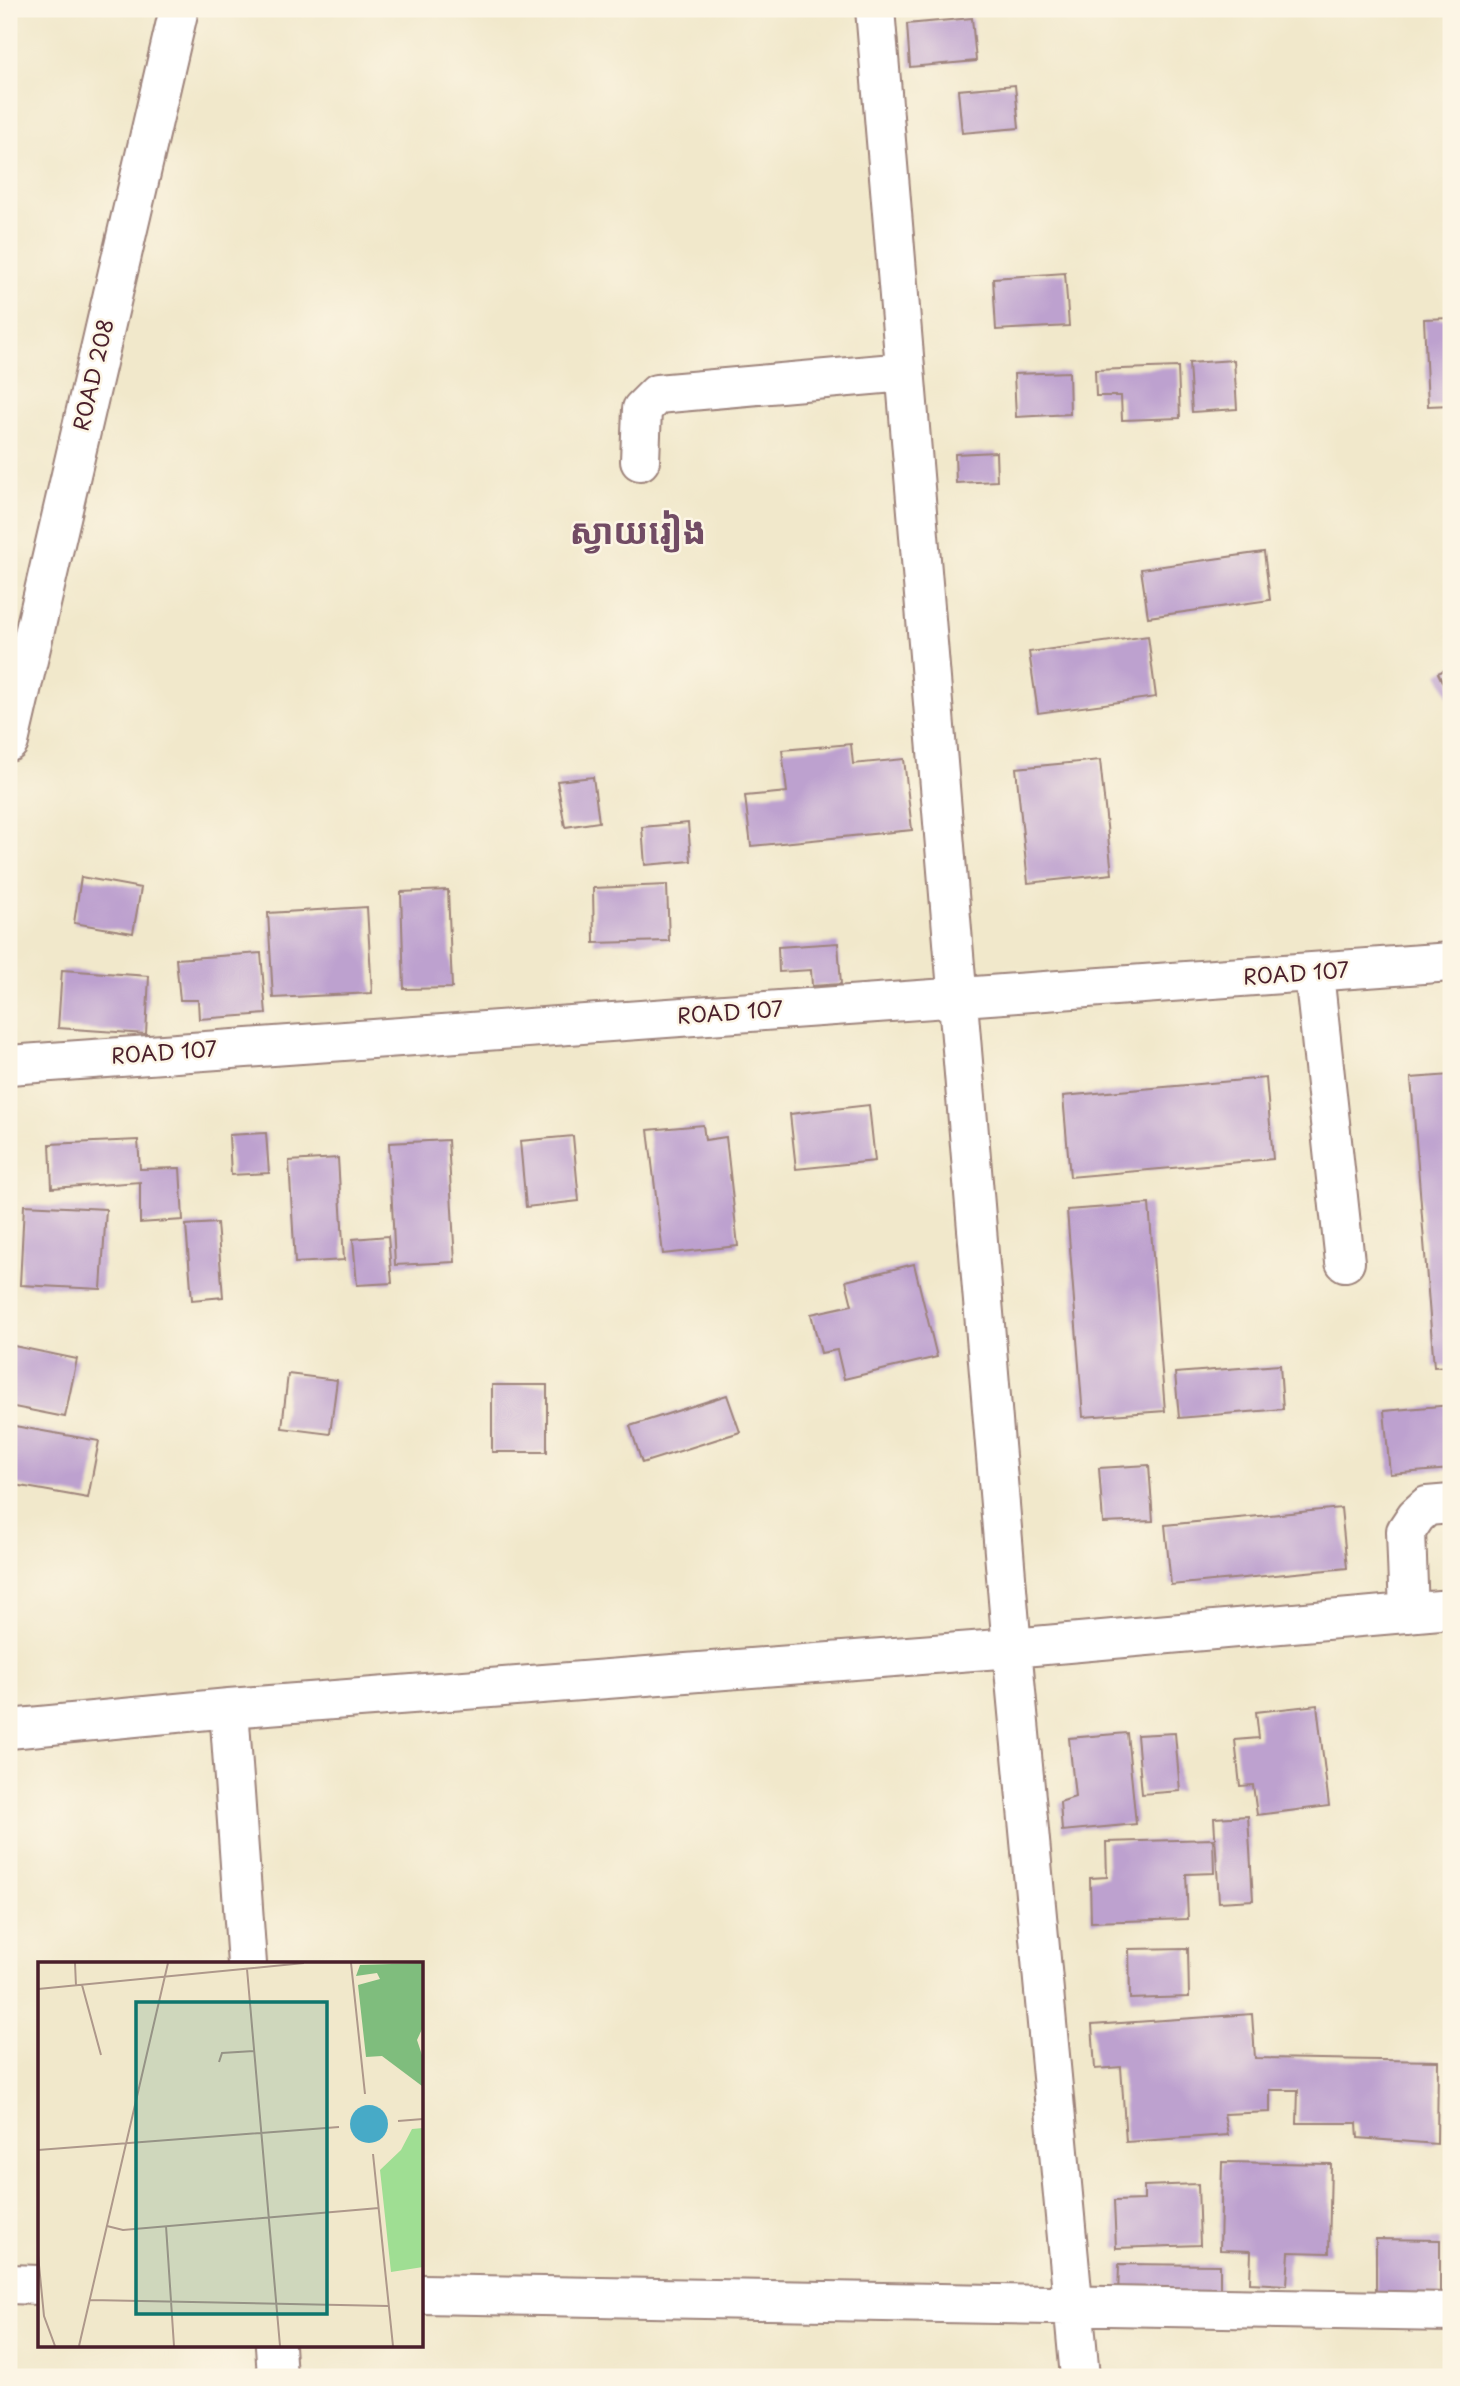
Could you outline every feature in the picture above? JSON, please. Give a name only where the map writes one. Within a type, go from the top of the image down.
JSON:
[{"type":"street","name":"ROAD 208","points":[[9,741],[179,9]]},
{"type":"street","points":[[875,9],[1012,1648],[1080,2377]]},
{"type":"street","points":[[640,461],[642,409],[657,394],[905,372]]},
{"type":"street","name":"ROAD 107","points":[[9,1065],[1451,962]]},
{"type":"street","points":[[1314,973],[1345,1262]]},
{"type":"street","points":[[1409,1613],[1406,1531],[1427,1506],[1451,1504]]},
{"type":"street","points":[[9,1729],[229,1708],[1012,1648],[1451,1609]]},
{"type":"street","points":[[229,1708],[247,1962]]},
{"type":"street","points":[[9,2284],[38,2285]]},
{"type":"street","points":[[424,2294],[1451,2312]]},
{"type":"street","points":[[275,2348],[277,2377]]},
{"type":"building","points":[[972,18],[976,61],[910,67],[907,24]]},
{"type":"building","points":[[1015,85],[1019,128],[962,133],[958,90]]},
{"type":"building","points":[[1065,273],[1069,326],[996,330],[993,278]]},
{"type":"building","points":[[1451,318],[1451,405],[1428,406],[1424,319]]},
{"type":"building","points":[[1234,360],[1237,409],[1192,412],[1189,363]]},
{"type":"building","points":[[1178,367],[1180,418],[1122,420],[1121,396],[1096,396],[1095,370]]},
{"type":"building","points":[[1069,372],[1070,414],[1016,417],[1014,374]]},
{"type":"building","points":[[996,452],[997,481],[956,483],[955,454]]},
{"type":"building","points":[[1264,552],[1270,600],[1148,617],[1141,569]]},
{"type":"building","points":[[1148,636],[1156,697],[1038,713],[1029,652]]},
{"type":"building","points":[[1451,667],[1451,701],[1438,673]]},
{"type":"building","points":[[851,744],[853,764],[904,759],[912,830],[751,846],[745,796],[787,792],[782,750]]},
{"type":"building","points":[[1100,760],[1112,874],[1028,883],[1016,768]]},
{"type":"building","points":[[593,777],[599,822],[565,827],[557,781]]},
{"type":"building","points":[[688,823],[691,861],[645,865],[642,827]]},
{"type":"building","points":[[81,877],[141,888],[133,933],[74,923]]},
{"type":"building","points":[[667,885],[669,941],[594,943],[593,888]]},
{"type":"building","points":[[448,890],[452,988],[404,989],[401,892]]},
{"type":"building","points":[[367,907],[372,993],[273,998],[268,913]]},
{"type":"building","points":[[838,943],[841,984],[812,986],[811,970],[779,972],[778,947]]},
{"type":"building","points":[[261,953],[266,1014],[199,1019],[198,1000],[180,1000],[176,959]]},
{"type":"building","points":[[62,970],[149,976],[146,1034],[58,1028]]},
{"type":"building","points":[[1451,1075],[1451,1366],[1434,1367],[1411,1078]]},
{"type":"building","points":[[1266,1078],[1273,1159],[1070,1177],[1063,1096]]},
{"type":"building","points":[[869,1105],[875,1161],[796,1169],[790,1114]]},
{"type":"building","points":[[703,1125],[705,1140],[726,1137],[738,1246],[663,1254],[648,1130]]},
{"type":"building","points":[[266,1133],[269,1173],[231,1175],[229,1135]]},
{"type":"building","points":[[573,1136],[579,1201],[526,1207],[520,1141]]},
{"type":"building","points":[[138,1140],[140,1169],[180,1168],[183,1220],[140,1223],[140,1182],[52,1188],[50,1144]]},
{"type":"building","points":[[448,1140],[455,1262],[395,1265],[389,1143]]},
{"type":"building","points":[[338,1158],[344,1260],[295,1263],[289,1161]]},
{"type":"building","points":[[1149,1204],[1165,1411],[1083,1417],[1067,1210]]},
{"type":"building","points":[[24,1205],[106,1209],[101,1289],[20,1285]]},
{"type":"building","points":[[217,1223],[223,1297],[192,1300],[186,1225]]},
{"type":"building","points":[[388,1236],[392,1283],[357,1285],[353,1239]]},
{"type":"building","points":[[914,1264],[937,1357],[844,1379],[837,1350],[821,1353],[811,1314],[852,1305],[846,1281]]},
{"type":"building","points":[[9,1345],[77,1359],[65,1417],[9,1406]]},
{"type":"building","points":[[1280,1365],[1283,1409],[1179,1418],[1175,1373]]},
{"type":"building","points":[[288,1374],[337,1380],[330,1434],[282,1428]]},
{"type":"building","points":[[492,1385],[547,1385],[547,1452],[492,1452]]},
{"type":"building","points":[[727,1395],[740,1432],[642,1463],[630,1426]]},
{"type":"building","points":[[1451,1405],[1451,1469],[1390,1474],[1384,1411]]},
{"type":"building","points":[[9,1425],[99,1441],[88,1498],[9,1484]]},
{"type":"building","points":[[1149,1465],[1153,1521],[1103,1523],[1099,1468]]},
{"type":"building","points":[[1341,1508],[1347,1568],[1171,1585],[1165,1525]]},
{"type":"building","points":[[1317,1705],[1329,1806],[1257,1815],[1253,1785],[1240,1786],[1235,1740],[1259,1738],[1256,1712]]},
{"type":"building","points":[[1127,1733],[1136,1824],[1062,1831],[1060,1802],[1075,1797],[1069,1738]]},
{"type":"building","points":[[1175,1733],[1180,1791],[1142,1794],[1137,1735]]},
{"type":"building","points":[[1248,1816],[1253,1900],[1219,1902],[1214,1818]]},
{"type":"building","points":[[1213,1839],[1214,1873],[1186,1874],[1188,1919],[1091,1922],[1090,1878],[1107,1877],[1106,1842]]},
{"type":"building","points":[[1188,1948],[1189,1997],[1130,1999],[1129,1949]]},
{"type":"building","points":[[1252,2014],[1255,2058],[1438,2061],[1437,2144],[1358,2138],[1357,2123],[1297,2123],[1298,2090],[1270,2090],[1270,2112],[1224,2114],[1228,2135],[1126,2142],[1121,2067],[1095,2069],[1092,2025]]},
{"type":"building","points":[[1222,2162],[1331,2164],[1329,2253],[1289,2252],[1287,2285],[1250,2283],[1251,2251],[1220,2250]]},
{"type":"building","points":[[1198,2184],[1200,2245],[1116,2248],[1114,2201],[1144,2200],[1144,2186]]},
{"type":"building","points":[[1376,2239],[1440,2240],[1440,2307],[1376,2306]]},
{"type":"building","points":[[1119,2264],[1220,2265],[1220,2299],[1118,2298]]},
{"type":"district","name":"ស្វាយរៀង","points":[[638,532]]}]
